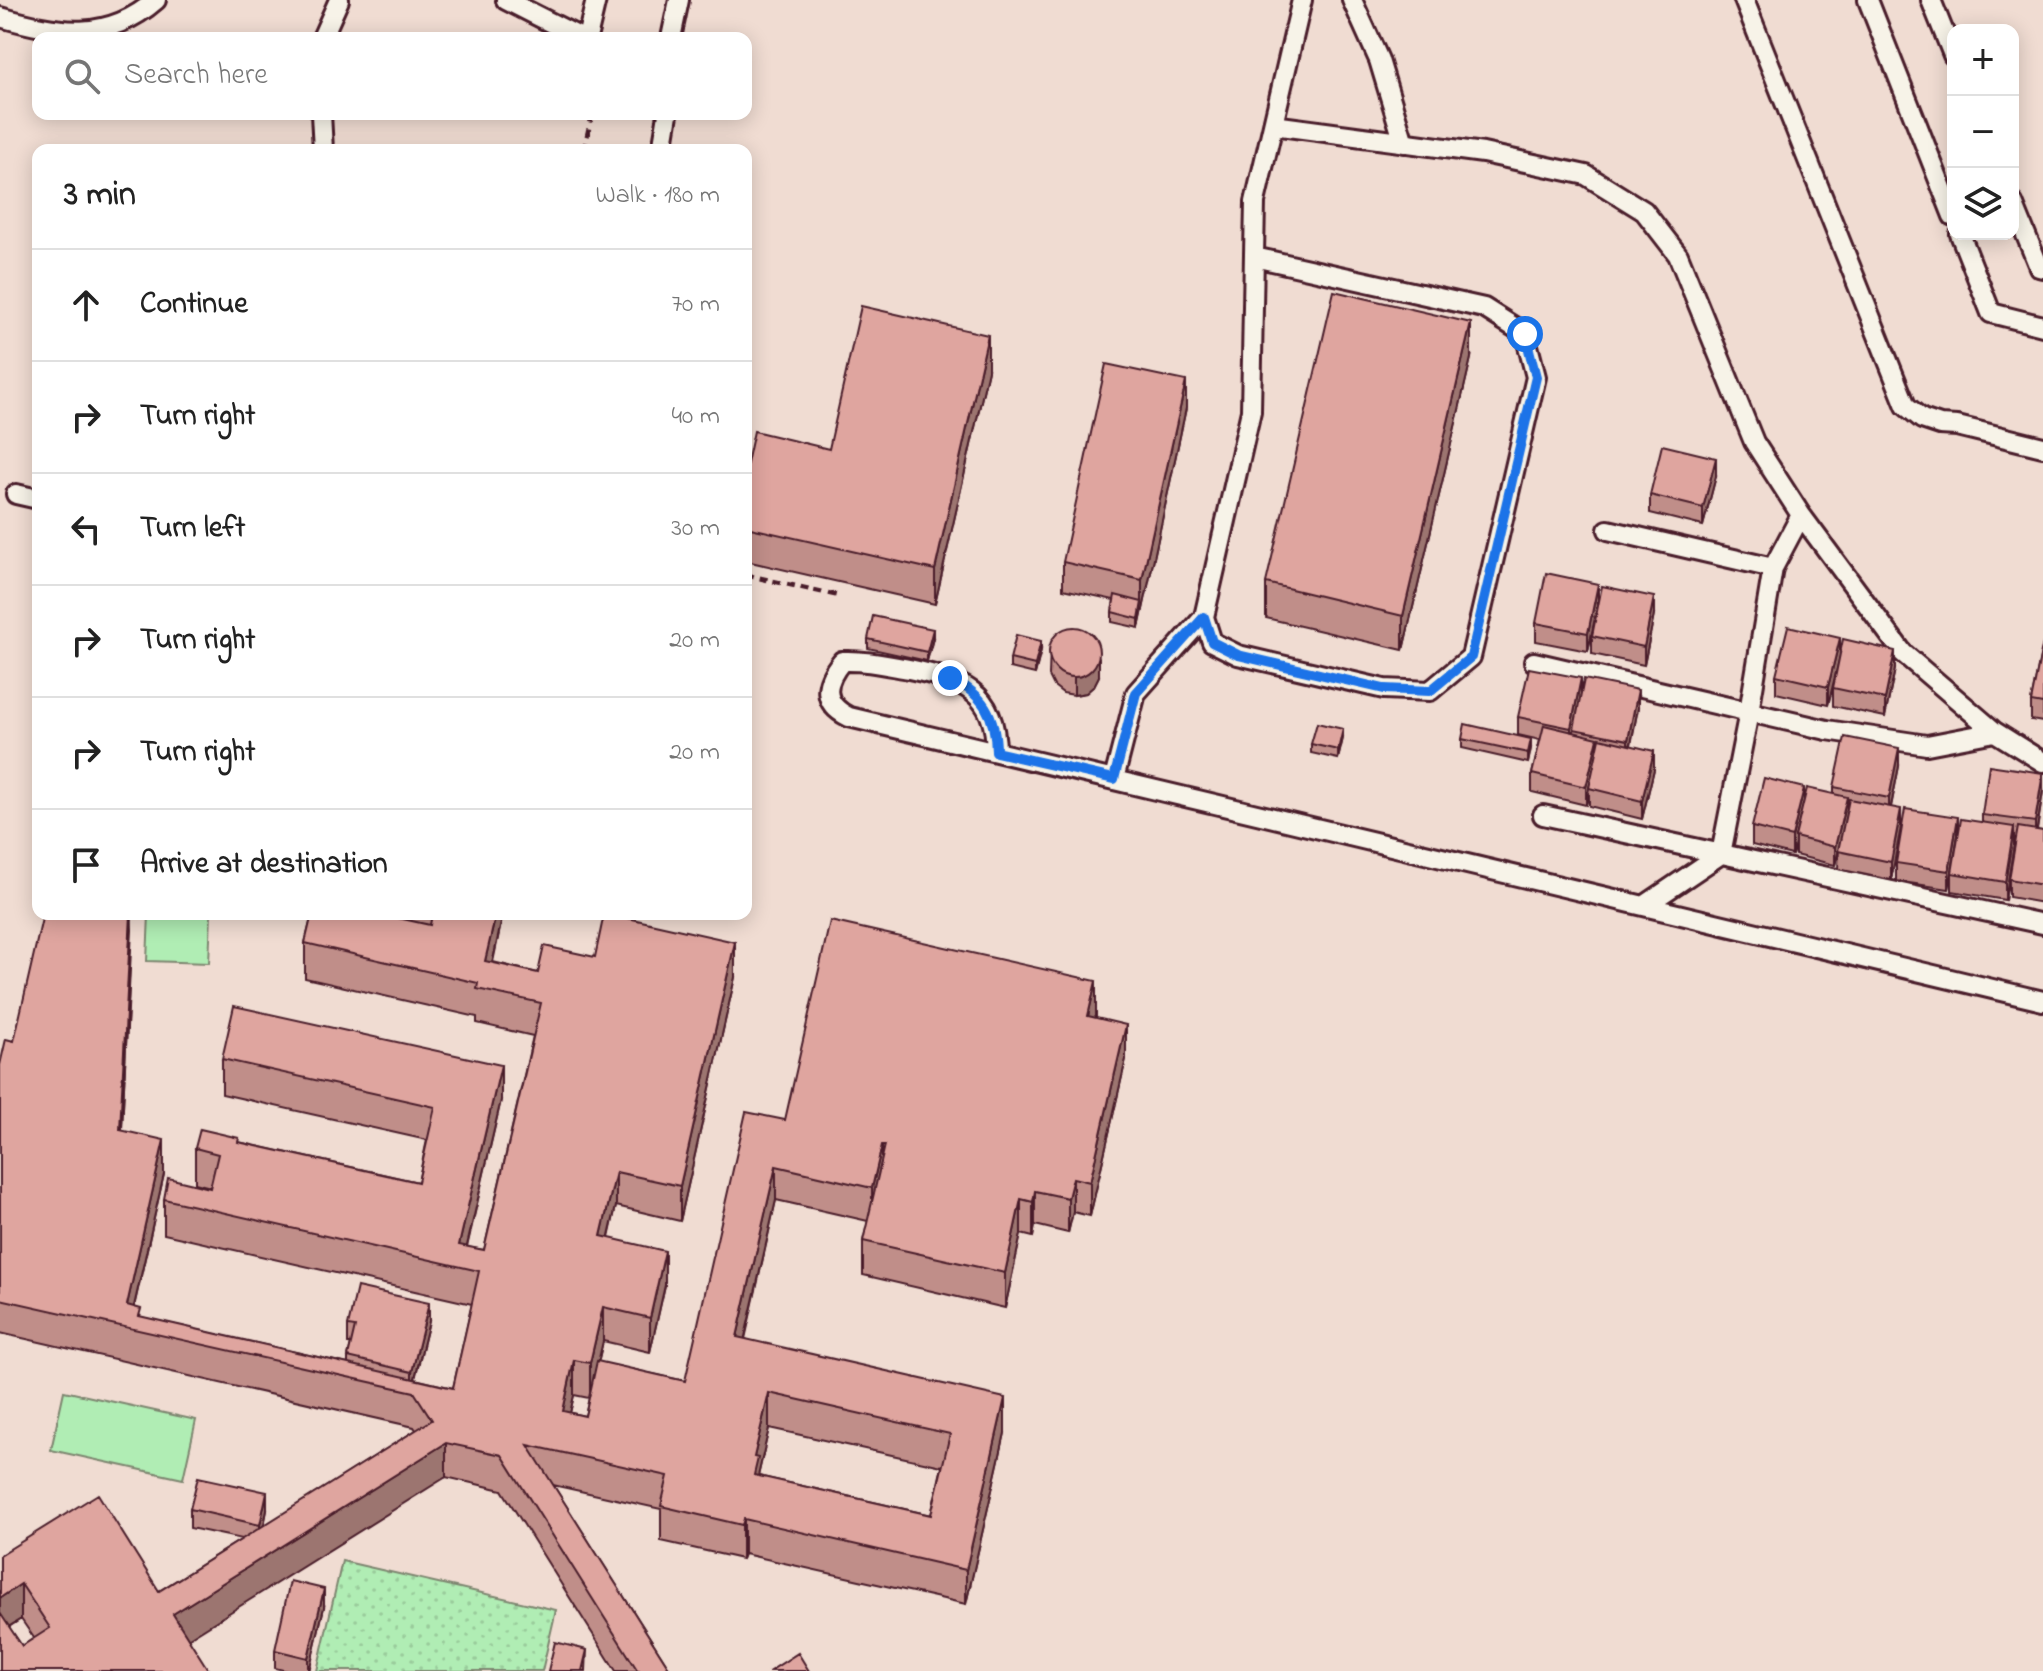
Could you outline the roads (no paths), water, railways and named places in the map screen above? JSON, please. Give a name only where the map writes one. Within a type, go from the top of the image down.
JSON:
[{"type":"lane","points":[[0,17],[43,28],[93,31],[119,24],[156,0]]},
{"type":"lane","points":[[325,32],[339,0]]},
{"type":"lane","points":[[506,0],[572,32]]},
{"type":"lane","points":[[586,32],[596,0]]},
{"type":"lane","points":[[672,32],[679,0]]},
{"type":"lane","points":[[1114,779],[1136,693],[1204,617],[1251,411],[1255,202],[1302,0]]},
{"type":"lane","points":[[1352,0],[1379,60],[1404,143]]},
{"type":"lane","points":[[1744,0],[1906,406],[1922,419],[1940,425],[1957,426],[2043,447]]},
{"type":"lane","points":[[1868,0],[1947,201]]},
{"type":"lane","points":[[1931,0],[1947,40]]},
{"type":"lane","points":[[321,120],[323,144]]},
{"type":"lane","points":[[663,144],[667,120]]},
{"type":"lane","points":[[1273,125],[1483,153],[1586,175],[1644,211],[1678,255],[1754,442],[1801,515],[1903,653],[1995,732],[2043,762]]},
{"type":"lane","points":[[2019,218],[2039,267],[2043,268]]},
{"type":"lane","points":[[1962,240],[1991,313],[2043,326]]},
{"type":"lane","points":[[1204,617],[1212,642],[1238,655],[1384,689],[1430,691],[1471,657],[1536,377],[1525,334],[1484,308],[1254,257]]},
{"type":"lane","points":[[16,494],[32,498]]},
{"type":"lane","points":[[1644,906],[1721,854],[1773,568],[1801,515]]},
{"type":"lane","points":[[1608,530],[1773,568]]},
{"type":"lane","points":[[996,752],[996,735],[990,713],[970,688],[950,678],[862,660],[842,661],[831,674],[827,693],[835,710],[849,717],[996,752],[1114,779],[2043,1001]]},
{"type":"lane","points":[[1534,662],[1827,730],[1927,745],[1995,732]]},
{"type":"lane","points":[[1543,815],[2043,924]]}]
